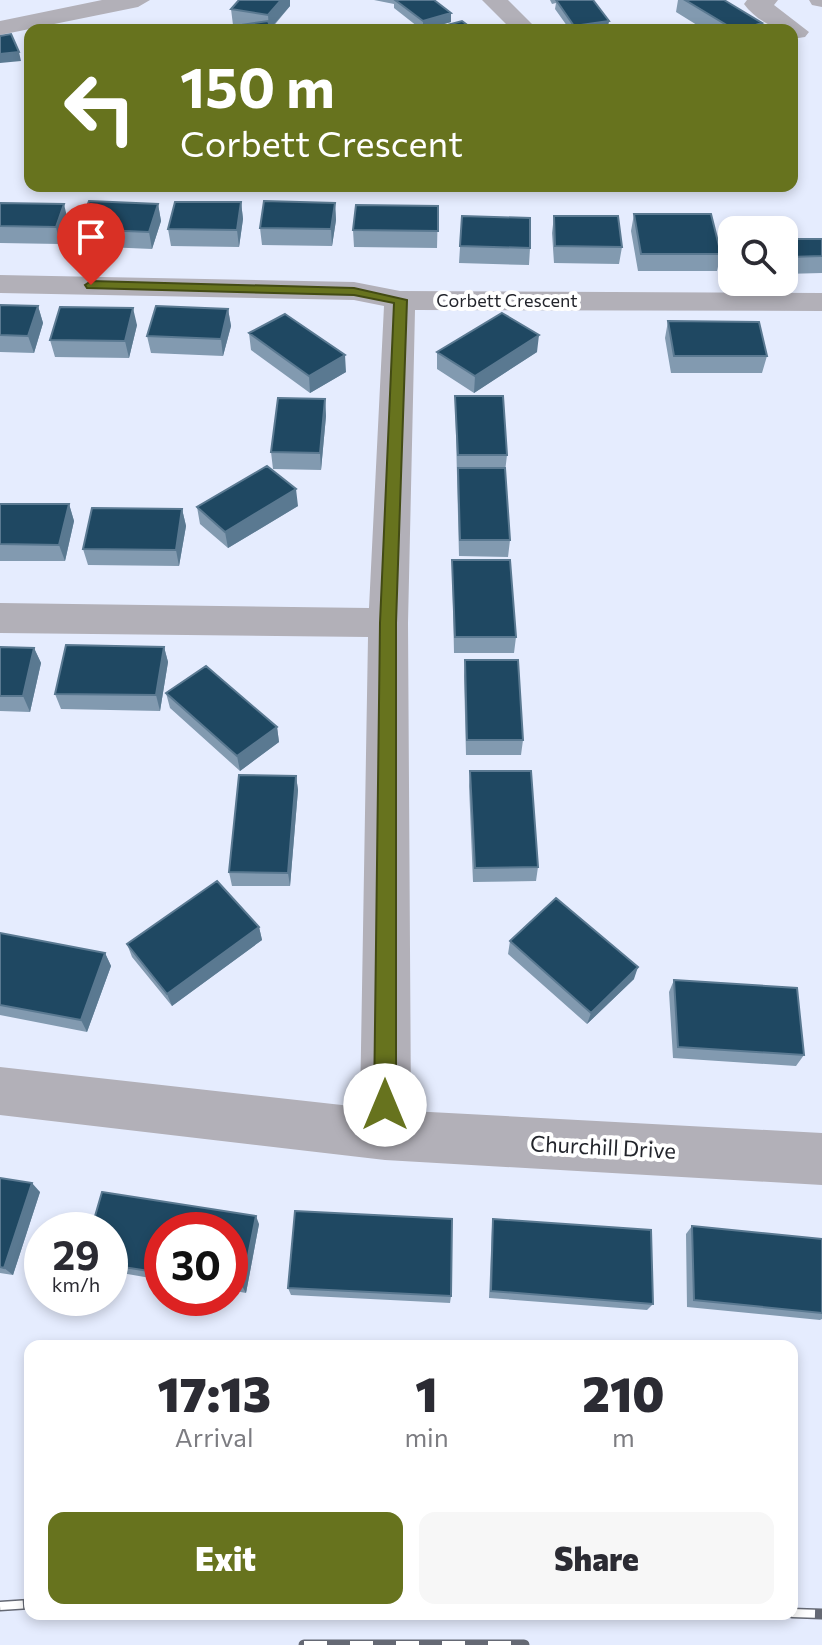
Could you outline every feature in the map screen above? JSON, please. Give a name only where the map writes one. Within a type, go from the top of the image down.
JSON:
[{"type":"street","points":[[494,0],[520,24]]},
{"type":"street","points":[[766,0],[756,4],[782,24]]},
{"type":"street","points":[[0,28],[88,5],[139,7]]},
{"type":"street","points":[[798,32],[822,23]]},
{"type":"street","name":"Corbett Crescent","points":[[0,284],[354,291],[400,300],[822,302]]},
{"type":"street","points":[[385,1135],[388,623],[400,300]]},
{"type":"street","points":[[0,618],[388,623]]},
{"type":"street","name":"Churchill Drive","points":[[0,1091],[385,1135],[822,1159]]},
{"type":"building","points":[[239,0],[281,0],[268,15],[231,9]]},
{"type":"building","points":[[395,0],[434,0],[451,13],[423,21]]},
{"type":"building","points":[[556,0],[593,0],[609,21],[588,24],[573,24]]},
{"type":"building","points":[[685,0],[724,0],[762,23],[725,24]]},
{"type":"building","points":[[11,34],[19,52],[0,54],[0,36]]},
{"type":"building","points":[[89,201],[158,204],[149,232],[78,229]]},
{"type":"building","points":[[264,201],[335,203],[331,229],[260,228]]},
{"type":"building","points":[[175,202],[241,202],[237,230],[168,229]]},
{"type":"building","points":[[0,203],[64,204],[56,227],[0,226]]},
{"type":"building","points":[[356,205],[438,206],[438,231],[353,230]]},
{"type":"building","points":[[634,214],[711,214],[718,254],[641,254]]},
{"type":"building","points":[[462,216],[530,218],[530,248],[460,246]]},
{"type":"building","points":[[554,216],[618,216],[622,247],[555,246]]},
{"type":"building","points":[[798,239],[822,239],[822,256],[798,257]]},
{"type":"building","points":[[0,305],[38,306],[28,336],[0,335]]},
{"type":"building","points":[[156,306],[228,309],[221,339],[147,336]]},
{"type":"building","points":[[60,307],[133,308],[125,341],[50,340]]},
{"type":"building","points":[[502,313],[539,335],[475,376],[437,352]]},
{"type":"building","points":[[285,314],[345,355],[309,376],[249,333]]},
{"type":"building","points":[[668,321],[759,322],[767,356],[674,356]]},
{"type":"building","points":[[455,396],[503,396],[507,455],[458,455]]},
{"type":"building","points":[[278,398],[325,399],[320,453],[271,452]]},
{"type":"building","points":[[267,466],[296,489],[225,532],[197,507]]},
{"type":"building","points":[[458,468],[505,468],[510,540],[460,540]]},
{"type":"building","points":[[0,504],[69,504],[59,545],[0,544]]},
{"type":"building","points":[[92,508],[182,509],[176,550],[83,549]]},
{"type":"building","points":[[452,560],[510,560],[516,637],[455,637]]},
{"type":"building","points":[[66,645],[164,647],[156,695],[55,694]]},
{"type":"building","points":[[0,647],[34,648],[23,696],[0,696]]},
{"type":"building","points":[[465,660],[518,660],[523,740],[467,740]]},
{"type":"building","points":[[206,666],[277,727],[237,756],[166,693]]},
{"type":"building","points":[[470,771],[531,771],[538,867],[475,868]]},
{"type":"building","points":[[239,775],[296,776],[288,873],[229,872]]},
{"type":"building","points":[[217,881],[259,927],[167,994],[127,944]]},
{"type":"building","points":[[556,898],[638,967],[591,1013],[510,941]]},
{"type":"building","points":[[0,933],[105,953],[81,1020],[0,1005]]},
{"type":"building","points":[[674,980],[797,988],[804,1055],[678,1047]]},
{"type":"building","points":[[0,1178],[32,1183],[4,1268],[0,1267]]},
{"type":"building","points":[[102,1192],[230,1212],[144,1212],[144,1270],[128,1268],[128,1212],[96,1212]]},
{"type":"building","points":[[295,1211],[452,1219],[451,1296],[288,1288]]},
{"type":"building","points":[[248,1215],[256,1216],[248,1256]]},
{"type":"building","points":[[493,1219],[651,1230],[653,1304],[491,1291]]},
{"type":"building","points":[[692,1226],[822,1239],[822,1313],[694,1300]]},
{"type":"railway","points":[[0,1606],[24,1604]]},
{"type":"railway","points":[[798,1613],[822,1614]]},
{"type":"railway","points":[[304,1645],[524,1645]]},
{"type":"route","points":[[91,285],[354,291],[400,300],[388,623],[385,1105]]}]
